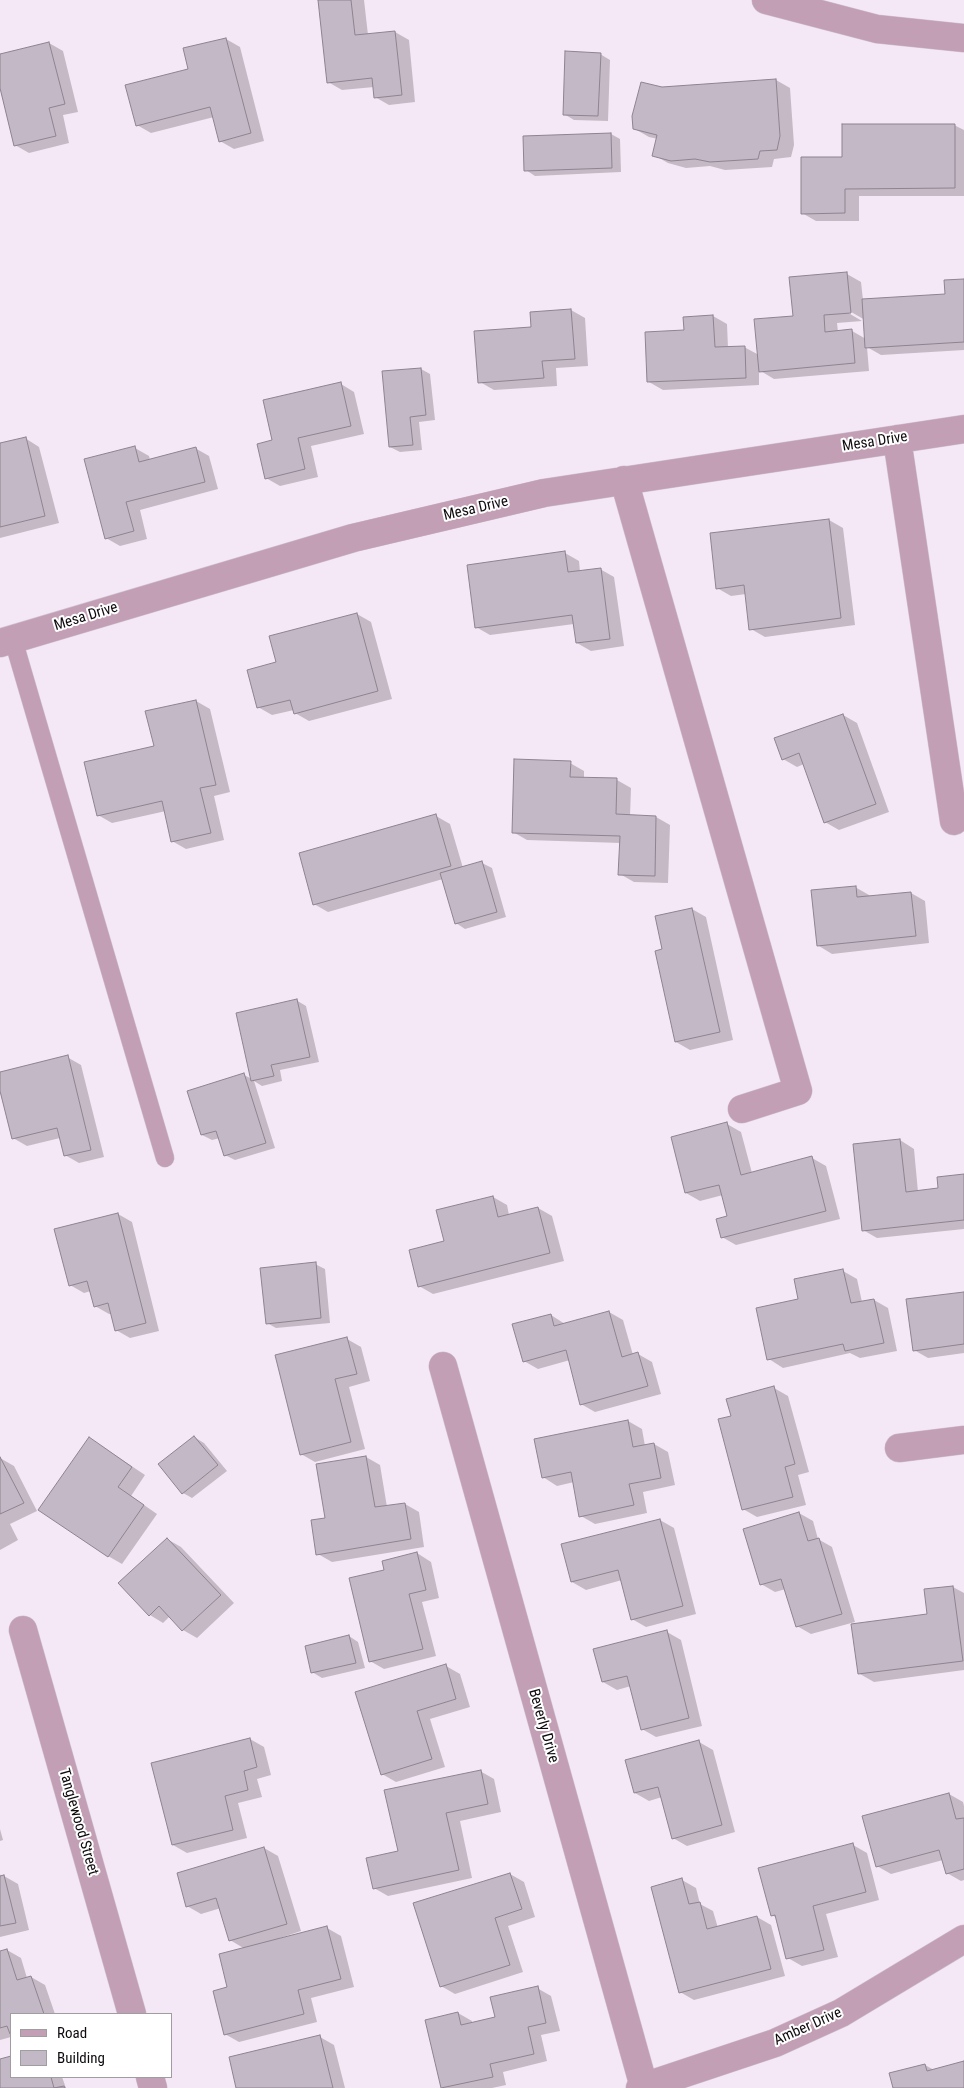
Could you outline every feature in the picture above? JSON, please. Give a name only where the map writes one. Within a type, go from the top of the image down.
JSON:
[{"type":"street","points":[[766,0],[877,29],[964,38]]},
{"type":"street","name":"Mesa Drive","points":[[6,641],[353,538],[544,493],[964,429]]},
{"type":"street","points":[[897,439],[954,821]]},
{"type":"street","points":[[624,480],[798,1091],[742,1109]]},
{"type":"street","name":"Beverly Drive","points":[[443,1366],[642,2087]]},
{"type":"street","points":[[899,1448],[964,1440]]},
{"type":"street","name":"Tanglewood Street","points":[[23,1630],[132,2013]]},
{"type":"street","name":"Amber Drive","points":[[642,2087],[775,2043],[841,2013],[964,1939]]},
{"type":"lane","points":[[6,641],[165,1158]]},
{"type":"building","points":[[318,0],[351,0],[355,35],[395,31],[402,95],[374,98],[372,78],[327,83]]},
{"type":"building","points":[[226,38],[251,133],[219,142],[210,107],[136,126],[125,85],[188,69],[183,48]]},
{"type":"building","points":[[49,42],[65,104],[49,108],[56,136],[14,146],[0,88],[0,54]]},
{"type":"building","points":[[565,51],[601,53],[598,116],[563,115]]},
{"type":"building","points":[[776,79],[780,136],[777,150],[760,151],[758,159],[710,162],[695,159],[671,161],[652,156],[657,135],[633,129],[632,116],[641,82],[662,87]]},
{"type":"building","points":[[842,124],[955,124],[955,188],[845,189],[845,213],[801,214],[801,157],[842,157]]},
{"type":"building","points":[[611,133],[612,168],[524,171],[523,136]]},
{"type":"building","points":[[847,272],[851,313],[824,315],[825,332],[852,329],[855,363],[759,372],[754,319],[793,316],[789,277]]},
{"type":"building","points":[[964,279],[964,342],[865,348],[862,299],[945,294],[944,280]]},
{"type":"building","points":[[571,309],[575,359],[542,361],[544,378],[478,383],[474,331],[531,327],[530,312]]},
{"type":"building","points":[[713,315],[715,347],[745,346],[746,378],[647,382],[645,332],[684,330],[683,317]]},
{"type":"building","points":[[421,368],[426,415],[410,417],[413,445],[389,447],[382,371]]},
{"type":"building","points":[[341,382],[351,426],[298,438],[305,469],[265,479],[257,444],[272,440],[263,400]]},
{"type":"building","points":[[26,437],[45,516],[0,527],[0,443]]},
{"type":"building","points":[[135,446],[139,462],[196,447],[205,482],[126,502],[134,531],[105,539],[84,459]]},
{"type":"building","points":[[829,519],[841,618],[749,630],[744,585],[716,589],[710,533]]},
{"type":"building","points":[[565,551],[568,572],[601,568],[610,639],[576,643],[572,615],[475,628],[467,565]]},
{"type":"building","points":[[357,613],[378,691],[294,714],[290,700],[257,708],[247,670],[276,662],[269,636]]},
{"type":"building","points":[[196,700],[216,785],[200,788],[211,833],[171,842],[162,801],[97,816],[84,762],[154,746],[145,711]]},
{"type":"building","points":[[843,714],[876,804],[824,823],[799,753],[782,760],[774,738]]},
{"type":"building","points":[[514,759],[571,761],[570,777],[617,778],[616,814],[656,816],[655,876],[618,875],[620,836],[512,833]]},
{"type":"building","points":[[436,814],[451,866],[313,905],[299,853]]},
{"type":"building","points":[[482,861],[497,912],[455,924],[440,873]]},
{"type":"building","points":[[856,886],[857,897],[911,892],[916,936],[817,946],[811,890]]},
{"type":"building","points":[[692,908],[720,1032],[675,1042],[655,951],[662,949],[655,916]]},
{"type":"building","points":[[297,999],[310,1057],[271,1065],[274,1076],[251,1081],[236,1013]]},
{"type":"building","points":[[68,1055],[91,1150],[64,1156],[57,1128],[12,1139],[0,1091],[0,1072]]},
{"type":"building","points":[[244,1073],[266,1143],[224,1156],[216,1131],[201,1135],[187,1091]]},
{"type":"building","points":[[727,1122],[741,1175],[812,1156],[826,1211],[721,1238],[716,1219],[727,1216],[719,1185],[685,1193],[671,1137]]},
{"type":"building","points":[[900,1139],[906,1192],[938,1188],[937,1177],[964,1174],[964,1220],[862,1231],[853,1144]]},
{"type":"building","points":[[493,1196],[498,1217],[538,1207],[550,1253],[418,1287],[409,1250],[444,1241],[436,1210]]},
{"type":"building","points":[[118,1213],[146,1323],[115,1331],[108,1303],[94,1307],[87,1281],[69,1286],[54,1229]]},
{"type":"building","points":[[316,1262],[321,1318],[266,1324],[260,1268]]},
{"type":"building","points":[[843,1269],[851,1303],[874,1299],[884,1343],[845,1351],[843,1344],[767,1360],[756,1308],[798,1299],[794,1279]]},
{"type":"building","points":[[964,1292],[964,1344],[913,1351],[906,1299]]},
{"type":"building","points":[[609,1311],[622,1357],[638,1352],[648,1386],[580,1405],[566,1350],[523,1362],[512,1324],[551,1314],[554,1326]]},
{"type":"building","points":[[347,1337],[357,1374],[335,1379],[351,1442],[300,1455],[275,1355]]},
{"type":"building","points":[[774,1386],[795,1464],[785,1467],[793,1497],[742,1510],[718,1419],[731,1416],[726,1399]]},
{"type":"building","points":[[628,1420],[633,1447],[654,1443],[661,1478],[629,1484],[634,1505],[579,1517],[571,1472],[542,1478],[534,1439]]},
{"type":"building","points":[[194,1436],[218,1465],[182,1494],[158,1464]]},
{"type":"building","points":[[89,1437],[132,1467],[118,1487],[144,1505],[108,1557],[38,1510]]},
{"type":"building","points":[[366,1456],[375,1507],[405,1503],[411,1539],[316,1555],[311,1520],[325,1518],[316,1464]]},
{"type":"building","points":[[0,1457],[24,1503],[0,1514]]},
{"type":"building","points":[[799,1512],[808,1541],[819,1538],[842,1614],[796,1627],[781,1579],[760,1585],[743,1529]]},
{"type":"building","points":[[660,1519],[683,1606],[631,1620],[618,1570],[571,1582],[561,1544]]},
{"type":"building","points":[[167,1538],[221,1595],[182,1631],[159,1606],[149,1616],[118,1583]]},
{"type":"building","points":[[417,1552],[426,1590],[409,1594],[423,1649],[369,1662],[349,1578],[384,1570],[382,1561]]},
{"type":"building","points":[[953,1586],[963,1661],[858,1674],[851,1624],[927,1614],[924,1589]]},
{"type":"building","points":[[667,1630],[689,1718],[641,1730],[627,1676],[602,1682],[593,1649]]},
{"type":"building","points":[[349,1635],[356,1663],[311,1673],[305,1646]]},
{"type":"building","points":[[446,1664],[456,1699],[417,1711],[432,1759],[381,1775],[355,1692]]},
{"type":"building","points":[[250,1738],[257,1767],[244,1771],[248,1790],[225,1796],[233,1830],[172,1845],[151,1763]]},
{"type":"building","points":[[699,1740],[722,1825],[672,1839],[658,1787],[634,1793],[625,1760]]},
{"type":"building","points":[[481,1770],[488,1804],[446,1813],[459,1870],[373,1889],[366,1858],[398,1851],[384,1790]]},
{"type":"building","points":[[949,1793],[956,1819],[964,1818],[964,1869],[946,1874],[939,1850],[876,1867],[862,1816]]},
{"type":"building","points":[[853,1843],[866,1892],[813,1906],[824,1950],[786,1959],[775,1915],[771,1916],[758,1868]]},
{"type":"building","points":[[264,1847],[287,1924],[229,1941],[216,1898],[186,1907],[177,1873]]},
{"type":"building","points":[[510,1873],[522,1909],[495,1918],[510,1965],[440,1987],[413,1903]]},
{"type":"building","points":[[4,1875],[16,1923],[0,1926],[0,1876]]},
{"type":"building","points":[[682,1878],[689,1904],[700,1902],[707,1929],[757,1916],[771,1969],[679,1993],[651,1887]]},
{"type":"building","points":[[327,1926],[341,1979],[298,1990],[304,2014],[224,2035],[213,1991],[227,1987],[219,1954]]},
{"type":"building","points":[[7,1949],[17,1980],[31,1976],[44,2013],[10,2013],[10,2034],[7,2026],[0,2028],[0,1951]]},
{"type":"building","points":[[538,1986],[546,2023],[528,2027],[534,2054],[490,2064],[493,2077],[441,2088],[425,2020],[458,2012],[461,2025],[495,2017],[490,1997]]},
{"type":"building","points":[[320,2035],[333,2088],[236,2088],[229,2057]]},
{"type":"building","points":[[10,2056],[10,2078],[51,2078],[54,2088],[0,2088],[0,2059]]},
{"type":"building","points":[[964,2061],[964,2088],[893,2088],[889,2073],[925,2064],[927,2071]]}]
